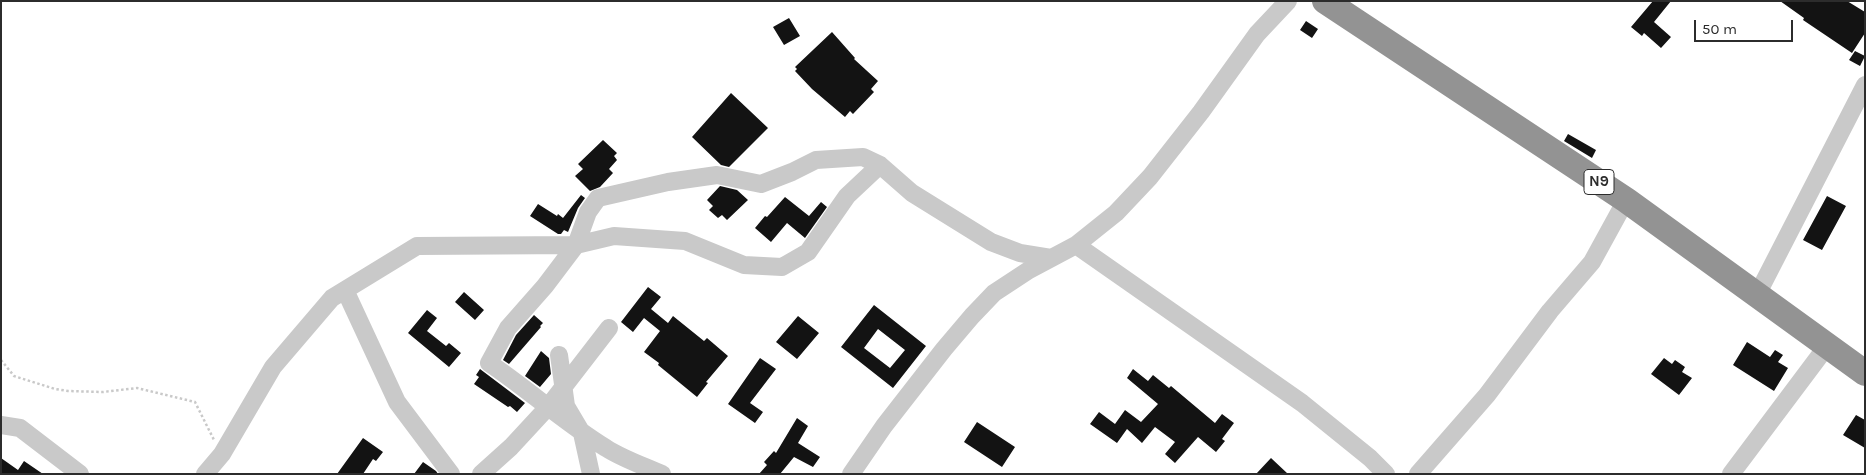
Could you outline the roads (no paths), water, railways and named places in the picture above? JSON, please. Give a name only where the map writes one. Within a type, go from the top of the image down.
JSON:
[{"type":"highway","name":"N9","points":[[1325,1],[1626,200],[1865,373]]},
{"type":"street","points":[[851,474],[896,410],[972,316],[994,293],[1076,245],[1116,213],[1150,177],[1201,112],[1257,34],[1288,1]]},
{"type":"street","points":[[1757,296],[1865,85]]},
{"type":"street","points":[[662,474],[608,450],[582,433],[489,363],[508,328],[545,286],[576,246],[588,212],[598,198],[668,182],[717,175],[761,184],[816,160],[863,157],[880,165],[912,192],[991,242],[1020,253],[1051,258]]},
{"type":"street","points":[[205,474],[222,454],[274,367],[332,298],[417,246],[576,246],[614,236],[685,240],[744,265],[782,267],[808,252],[847,196],[880,165]]},
{"type":"street","points":[[1418,474],[1487,395],[1550,311],[1592,262],[1626,200]]},
{"type":"street","points":[[1076,245],[1302,403],[1370,458],[1386,474]]},
{"type":"street","points":[[345,290],[397,402],[451,474]]},
{"type":"street","points":[[481,474],[511,447],[548,407],[609,328]]},
{"type":"street","points":[[1731,474],[1827,346]]},
{"type":"street","points":[[559,355],[566,406],[582,433],[591,474]]},
{"type":"street","points":[[1,425],[20,428],[80,474]]}]
